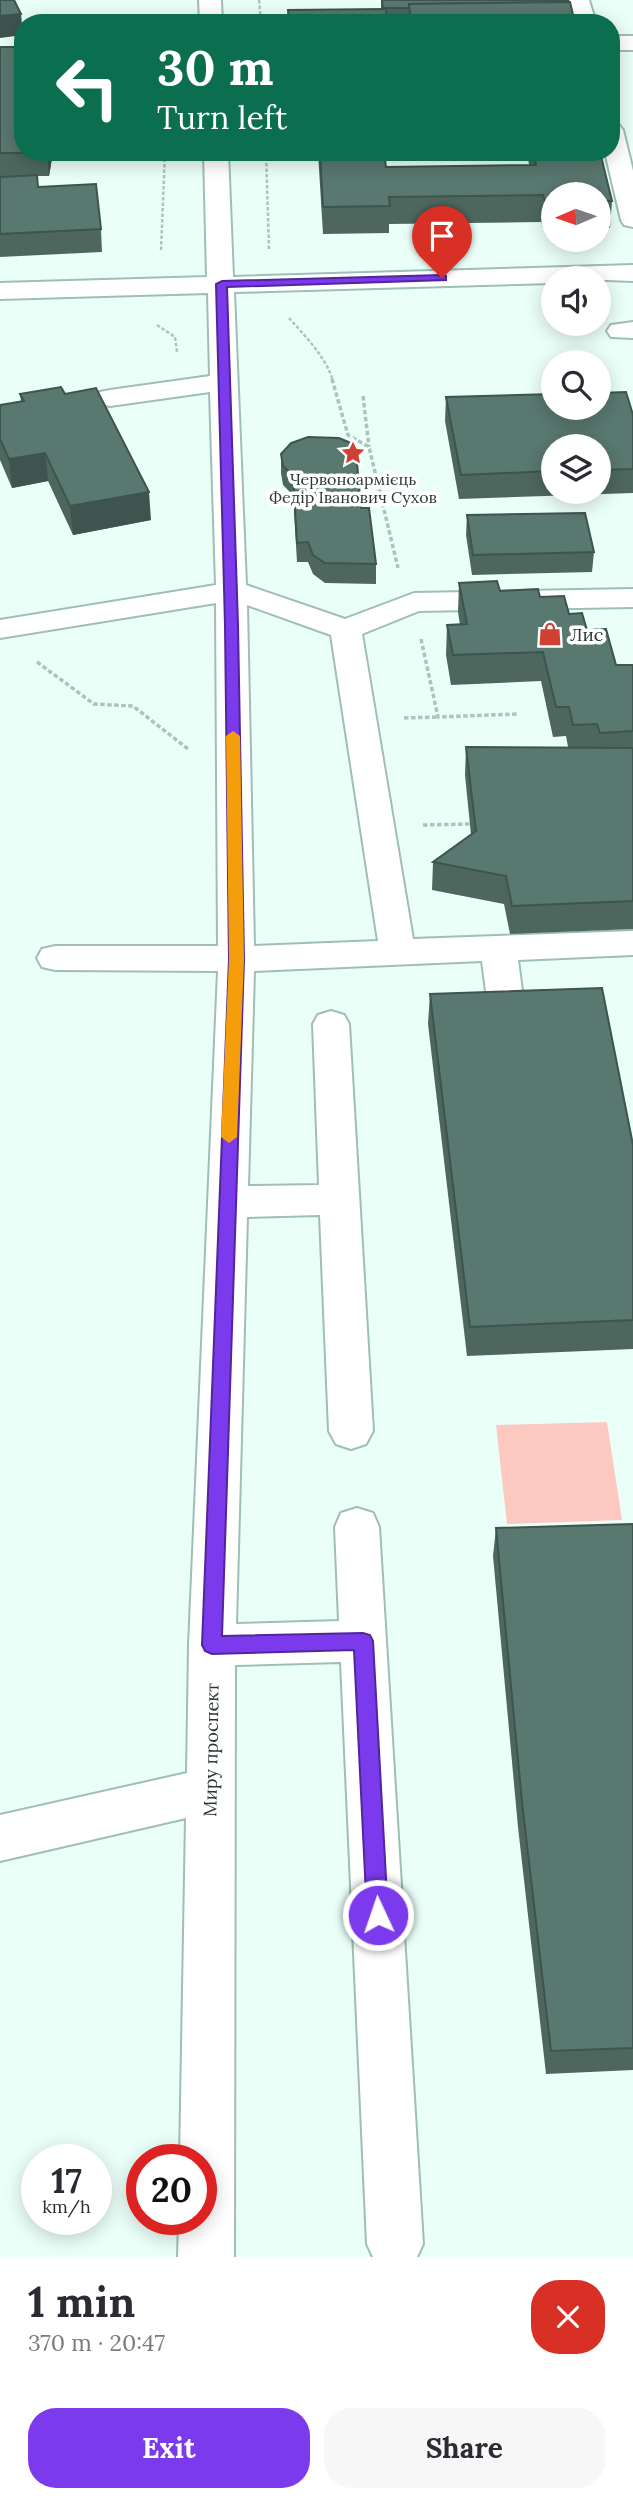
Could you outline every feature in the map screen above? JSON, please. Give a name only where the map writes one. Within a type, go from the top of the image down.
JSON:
[{"type":"street","name":"Миру проспект","points":[[206,2257],[212,1645],[236,959],[230,592],[216,161]]},
{"type":"street","points":[[619,161],[633,220]]},
{"type":"street","points":[[0,291],[633,273]]},
{"type":"street","points":[[110,398],[224,382]]},
{"type":"street","points":[[0,629],[230,592],[242,593],[346,630],[414,602],[471,598],[633,598]]},
{"type":"street","points":[[346,630],[397,951]]},
{"type":"street","points":[[55,958],[236,959],[633,943]]},
{"type":"street","points":[[498,947],[508,1021]]},
{"type":"street","points":[[331,1024],[351,1431]]},
{"type":"street","points":[[226,1202],[339,1200]]},
{"type":"street","points":[[357,1527],[395,2244]]},
{"type":"street","points":[[212,1645],[363,1641]]},
{"type":"street","points":[[0,1838],[210,1790]]},
{"type":"path","points":[[161,244],[166,161]]},
{"type":"path","points":[[265,161],[269,256],[278,269],[278,301],[330,372],[348,435],[369,447]]},
{"type":"path","points":[[363,396],[369,447],[400,576],[414,602],[438,717]]},
{"type":"path","points":[[31,657],[94,704],[132,706],[233,784]]},
{"type":"path","points":[[417,718],[518,714]]},
{"type":"shaded area","points":[[607,1422],[622,1520],[507,1524],[496,1425]]},
{"type":"building","points":[[0,0],[14,0],[21,14],[0,16]]},
{"type":"building","points":[[382,0],[569,2],[409,4],[409,8],[383,8]]},
{"type":"building","points":[[570,2],[573,14],[410,14],[409,4]]},
{"type":"building","points":[[386,9],[386,14],[288,14],[288,10]]},
{"type":"building","points":[[0,47],[14,47],[14,153],[0,153]]},
{"type":"building","points":[[320,161],[385,161],[386,167],[536,165],[535,161],[602,161],[607,182],[541,182],[541,195],[389,197],[390,206],[323,207]]},
{"type":"building","points":[[37,175],[38,187],[96,184],[101,229],[0,234],[0,177]]},
{"type":"building","points":[[61,387],[65,394],[96,388],[149,492],[70,506],[45,453],[9,459],[0,439],[0,405],[24,401],[20,394]]},
{"type":"building","points":[[626,392],[633,415],[633,469],[611,470],[611,434],[541,434],[541,472],[461,475],[446,397],[541,394],[541,420],[611,420],[611,393]]},
{"type":"building","points":[[308,437],[339,438],[351,443],[356,451],[361,508],[369,508],[376,564],[325,563],[313,555],[308,542],[297,543],[293,475],[283,466],[281,454],[291,443]]},
{"type":"building","points":[[585,513],[594,552],[473,555],[467,515]]},
{"type":"building","points":[[497,581],[500,591],[538,589],[540,597],[564,596],[569,614],[582,613],[587,630],[606,629],[616,665],[633,665],[633,731],[600,733],[597,724],[573,725],[569,707],[556,707],[543,652],[453,655],[447,625],[467,624],[459,583]]},
{"type":"building","points":[[466,747],[633,748],[633,901],[512,906],[506,876],[433,862],[476,831]]},
{"type":"building","points":[[602,988],[633,1145],[633,1320],[470,1327],[430,994]]},
{"type":"building","points":[[633,1524],[633,2048],[551,2051],[522,1802],[496,1528]]},
{"type":"slow traffic","points":[[229,1137],[236,959],[233,736]]},
{"type":"place","name":"Червоноармієць Федір Іванович Сухов","points":[[353,453]]},
{"type":"place","name":"Лис","points":[[550,634]]},
{"type":"route","points":[[378,1915],[363,1641],[212,1645],[236,959],[232,625],[222,284],[442,278]]}]
